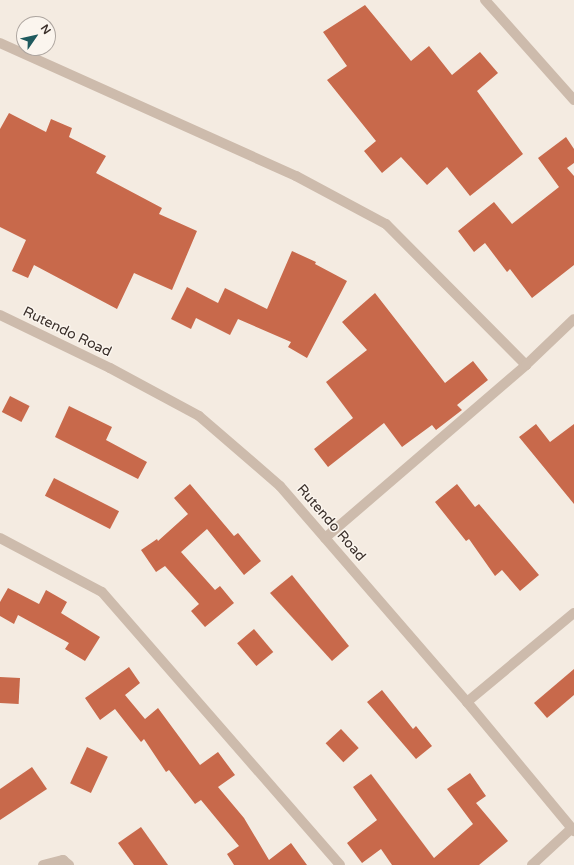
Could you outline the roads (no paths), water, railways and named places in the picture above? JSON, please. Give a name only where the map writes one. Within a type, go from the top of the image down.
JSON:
[{"type":"street","points":[[485,0],[574,100]]},
{"type":"street","points":[[0,43],[296,176],[386,224],[526,365]]},
{"type":"street","name":"Rutendo Road","points":[[0,316],[110,368],[199,416],[280,486],[467,702],[573,830]]},
{"type":"street","points":[[325,538],[526,365],[574,319]]},
{"type":"street","points":[[0,538],[102,592],[340,865]]},
{"type":"street","points":[[467,702],[574,613]]},
{"type":"street","points":[[532,865],[573,830]]},
{"type":"street","points":[[43,865],[63,860],[69,865]]}]
